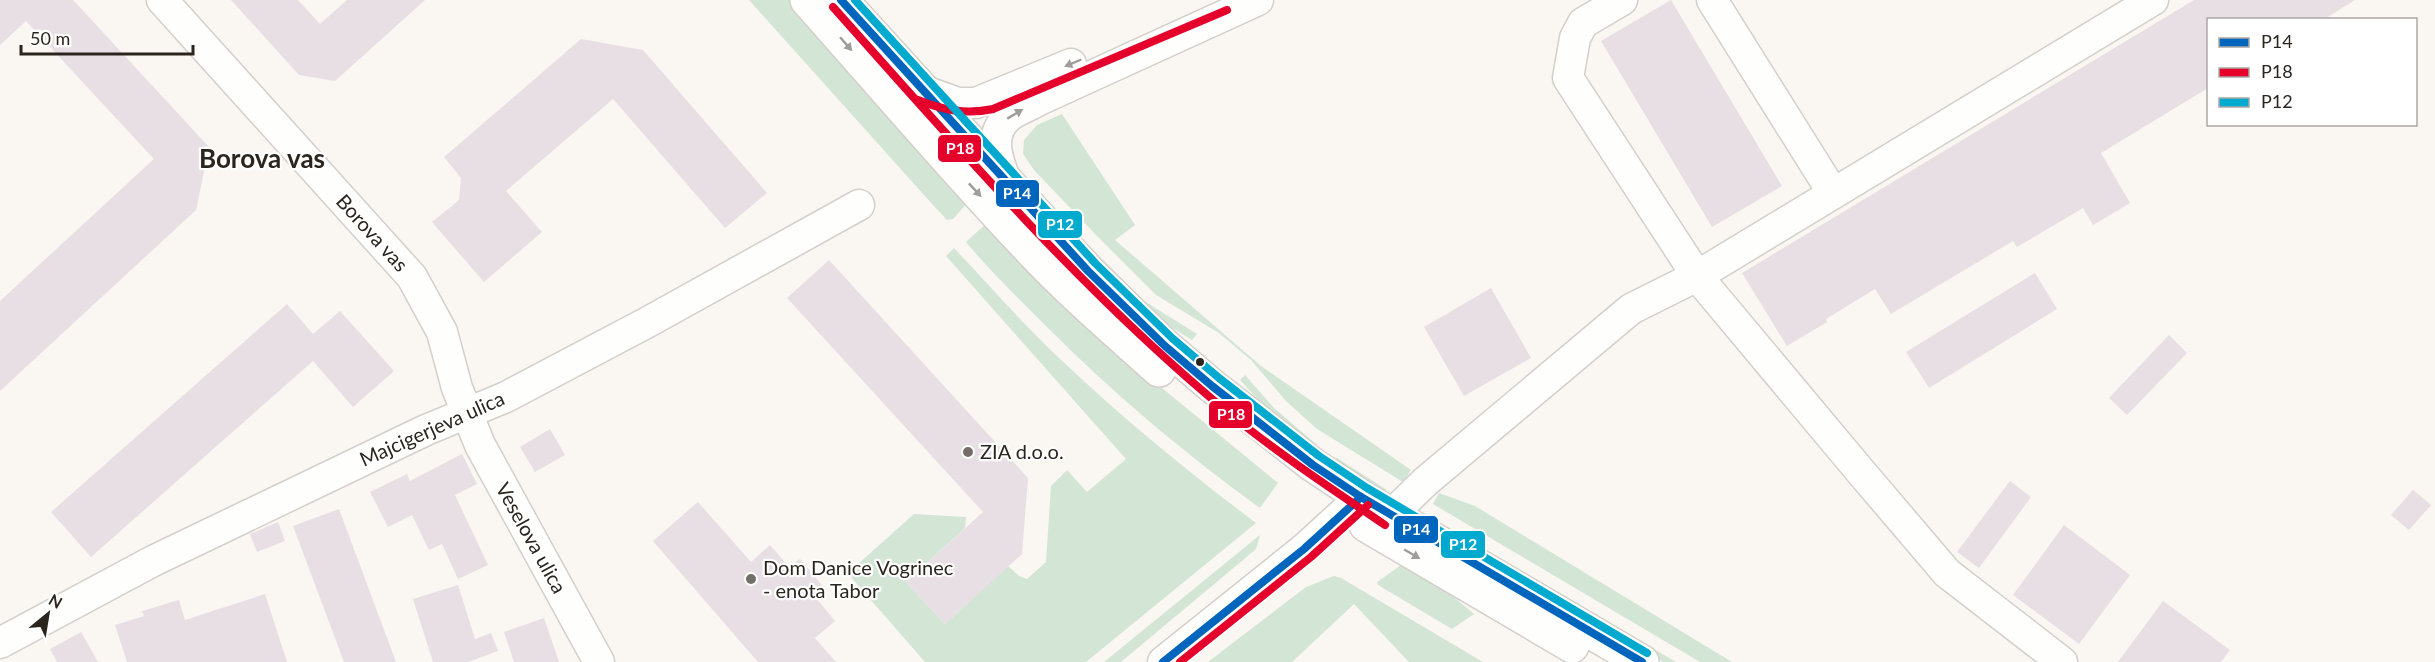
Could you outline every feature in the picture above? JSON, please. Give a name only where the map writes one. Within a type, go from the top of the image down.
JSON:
[{"type":"main road","points":[[807,0],[1026,246],[1073,292],[1197,403],[1298,481],[1353,505],[1383,523],[1598,662]]},
{"type":"main road","points":[[841,0],[1088,271],[1165,346],[1313,465],[1353,505]]},
{"type":"main road","points":[[1383,523],[1642,662]]},
{"type":"street","name":"Borova vas","points":[[162,0],[412,277],[442,332],[466,412]]},
{"type":"street","points":[[922,90],[958,103],[976,103],[990,99],[1223,0]]},
{"type":"street","points":[[1007,184],[996,156],[997,134],[1007,118],[1039,100],[1258,0]]},
{"type":"street","points":[[1622,0],[1583,23],[1575,38],[1568,78],[1697,276],[1947,573],[2062,662]]},
{"type":"street","points":[[1712,0],[1833,193]]},
{"type":"street","points":[[1383,523],[1425,482],[1631,309],[1697,276],[2153,0]]},
{"type":"street","name":"Majcigerjeva ulica","points":[[0,643],[153,561],[466,412],[506,397],[860,205]]},
{"type":"street","name":"Veselova ulica","points":[[466,412],[480,445],[600,662]]},
{"type":"street","points":[[1163,662],[1304,549],[1353,505]]},
{"type":"green space","points":[[749,0],[792,0],[969,201],[953,219],[947,220],[933,205]]},
{"type":"green space","points":[[1062,114],[1135,225],[1115,240],[1261,366],[1411,470],[1403,482],[1317,429],[1286,401],[1251,360],[1219,333],[1156,295],[1034,170],[1023,154],[1024,140],[1037,125]]},
{"type":"green space","points":[[1026,187],[1066,223],[1144,301],[1197,334],[1192,340],[1163,322]]},
{"type":"green space","points":[[989,221],[1140,370],[1278,483],[1260,508],[1204,466],[1124,399],[996,275],[966,242]]},
{"type":"green space","points":[[954,248],[1082,380],[1155,443],[1256,523],[1086,662],[925,662],[850,576],[858,564],[914,514],[966,517],[965,528],[906,582],[945,624],[1008,566],[1019,576],[1027,579],[1046,562],[1051,486],[1067,470],[1087,492],[1126,459],[946,256]]},
{"type":"green space","points":[[1245,375],[1274,408],[1316,444],[1313,449],[1261,403],[1240,380]]},
{"type":"green space","points":[[1334,458],[1387,490],[1378,491],[1331,462]]},
{"type":"green space","points":[[1439,493],[1475,506],[1732,662],[1700,662],[1433,504]]},
{"type":"green space","points":[[1457,533],[1676,662],[1663,662],[1453,538]]},
{"type":"green space","points":[[1260,535],[1256,549],[1121,662],[1104,662]]},
{"type":"green space","points":[[1404,563],[1431,578],[1474,614],[1452,629],[1378,585],[1377,582]]},
{"type":"green space","points":[[1334,576],[1483,662],[1409,662],[1354,604],[1292,662],[1208,662],[1306,587]]},
{"type":"building","points":[[0,0],[73,0],[209,147],[196,210],[0,391],[0,301],[154,159],[26,21],[0,45]]},
{"type":"building","points":[[231,0],[298,0],[320,24],[347,0],[425,0],[335,81],[299,75]]},
{"type":"building","points":[[1671,0],[1782,186],[1712,227],[1601,41]]},
{"type":"building","points":[[2194,0],[2355,0],[2326,18],[2207,18],[2207,89],[2101,153],[2130,203],[2093,225],[2083,208],[2017,247],[2013,241],[1891,314],[1875,289],[1787,346],[1742,273]]},
{"type":"building","points":[[581,39],[643,50],[767,193],[725,228],[613,99],[506,191],[542,232],[484,282],[432,222],[459,200],[461,178],[444,157]]},
{"type":"building","points":[[829,260],[1028,478],[1022,554],[945,624],[906,582],[983,512],[787,298]]},
{"type":"building","points":[[2035,273],[2057,309],[1929,388],[1906,352]]},
{"type":"building","points":[[1491,288],[1531,358],[1464,396],[1424,327]]},
{"type":"building","points":[[287,304],[313,334],[340,311],[394,371],[353,407],[313,361],[91,557],[51,512]]},
{"type":"building","points":[[2169,335],[2187,353],[2127,415],[2109,398]]},
{"type":"building","points":[[550,429],[565,455],[535,472],[520,447]]},
{"type":"building","points":[[462,454],[477,484],[455,495],[488,565],[458,579],[442,544],[429,550],[412,515],[388,527],[370,492],[407,474],[410,481]]},
{"type":"building","points":[[2010,481],[2031,497],[1979,568],[1957,552]]},
{"type":"building","points":[[2413,490],[2431,505],[2409,530],[2391,515]]},
{"type":"building","name":"Dom Danice Vogrinec - enota Tabor","points":[[698,502],[751,562],[770,545],[789,567],[800,559],[826,590],[816,598],[835,621],[815,638],[836,662],[758,662],[653,541]]},
{"type":"building","points":[[339,509],[396,662],[344,662],[293,526]]},
{"type":"building","points":[[278,522],[285,541],[257,552],[250,534]]},
{"type":"building","points":[[2064,525],[2130,575],[2079,644],[2013,595]]},
{"type":"building","points":[[458,585],[475,639],[491,633],[498,651],[468,662],[433,662],[413,599]]},
{"type":"building","points":[[265,594],[287,662],[127,662],[115,625],[144,616],[142,611],[179,600],[185,620]]},
{"type":"building","points":[[2163,601],[2230,650],[2221,662],[2118,662]]},
{"type":"building","points":[[544,618],[559,662],[514,662],[504,632]]},
{"type":"building","points":[[81,632],[98,662],[57,662],[50,649]]},
{"type":"transit line","name":"P14","points":[[841,0],[1088,271],[1165,346],[1212,386],[1313,465],[1361,497],[1642,662]]},
{"type":"transit line","name":"P12","points":[[855,0],[1096,264],[1172,338],[1219,378],[1319,456],[1367,488],[1647,653]]},
{"type":"transit line","name":"P18","points":[[833,7],[1024,218],[1073,269],[1176,368],[1249,429],[1385,525]]},
{"type":"transit line","name":"P18","points":[[918,100],[955,110],[973,112],[993,109],[1227,10]]},
{"type":"transit line","name":"P14","points":[[1163,662],[1304,549],[1361,497]]},
{"type":"transit line","name":"P18","points":[[1180,662],[1311,557],[1368,505]]},
{"type":"place","name":"ZIA d.o.o.","points":[[968,452]]},
{"type":"place","name":"Dom Danice Vogrinec - enota Tabor","points":[[751,579]]},
{"type":"district","name":"Borova vas","points":[[262,159]]}]
